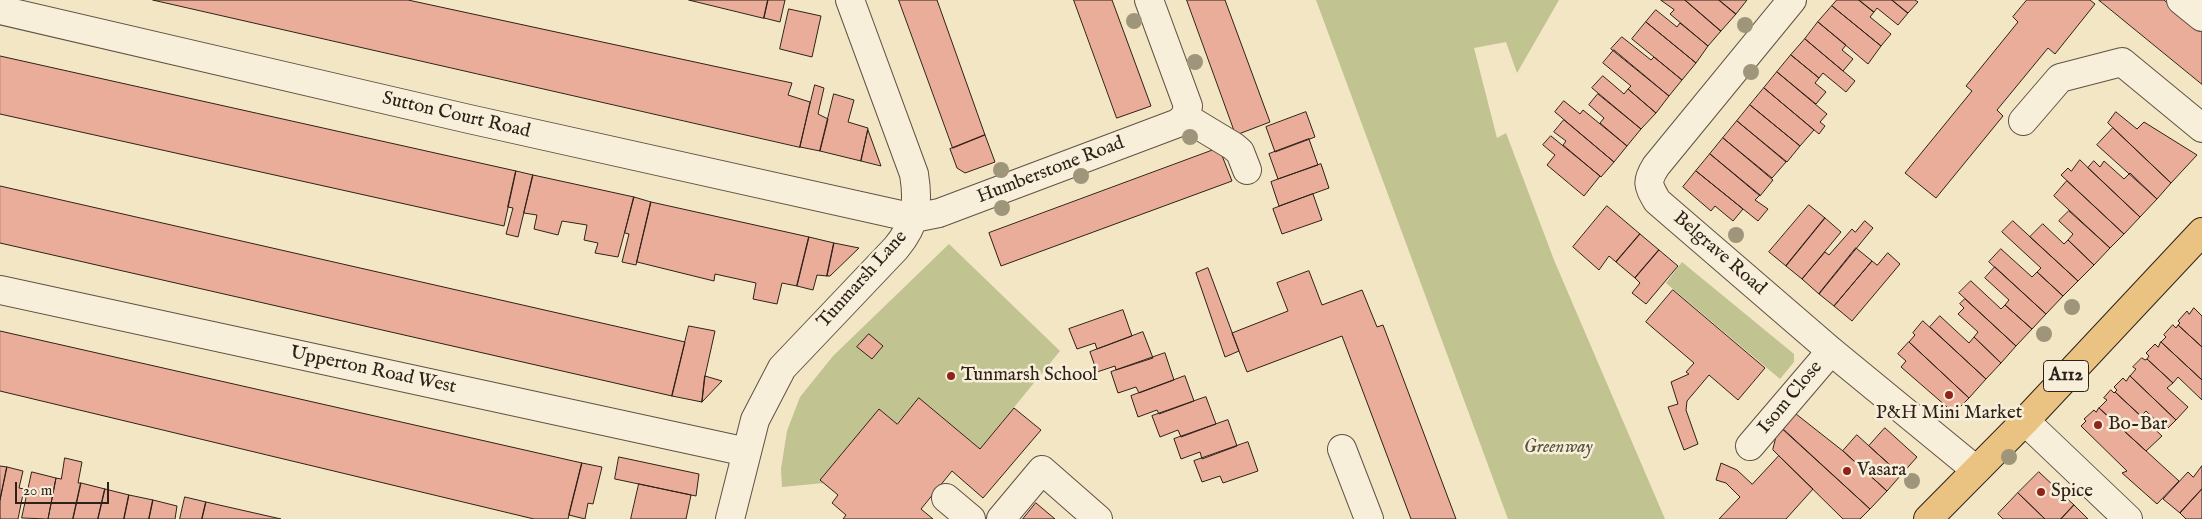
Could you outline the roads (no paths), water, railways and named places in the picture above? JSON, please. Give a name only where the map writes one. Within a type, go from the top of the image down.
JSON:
[{"type":"main road","name":"A112","points":[[1928,519],[2025,421],[2202,232]]},
{"type":"street","name":"Tunmarsh Lane","points":[[730,519],[755,420],[782,368],[896,248],[908,234],[914,218],[918,197],[914,174],[850,0]]},
{"type":"street","points":[[1149,0],[1188,106],[1184,117],[1233,146],[1240,152],[1247,170]]},
{"type":"street","name":"Belgrave Road","points":[[1792,0],[1656,166],[1649,177],[1649,187],[1657,201],[1831,351],[1976,470]]},
{"type":"street","points":[[2181,0],[2202,17]]},
{"type":"street","name":"Sutton Court Road","points":[[0,10],[469,119],[914,218]]},
{"type":"street","points":[[2022,121],[2060,78],[2122,62],[2202,128]]},
{"type":"street","name":"Humberstone Road","points":[[914,218],[939,213],[1178,123],[1184,117]]},
{"type":"street","name":"Upperton Road West","points":[[0,290],[747,452]]},
{"type":"street","name":"Isom Close","points":[[1750,446],[1831,351]]},
{"type":"street","points":[[2025,421],[2128,519]]},
{"type":"street","points":[[1342,449],[1369,519]]},
{"type":"street","points":[[1001,519],[1042,470],[1098,519]]},
{"type":"street","points":[[946,498],[971,519]]},
{"type":"place","name":"Tunmarsh School","points":[[951,376]]},
{"type":"place","name":"P&H Mini Market","points":[[1949,395]]},
{"type":"place","name":"Bo-Bar","points":[[2098,425]]},
{"type":"place","name":"Vasara","points":[[1847,471]]},
{"type":"place","name":"Spice","points":[[2041,492]]},
{"type":"park label","name":"Greenway","points":[[1558,448]]}]
